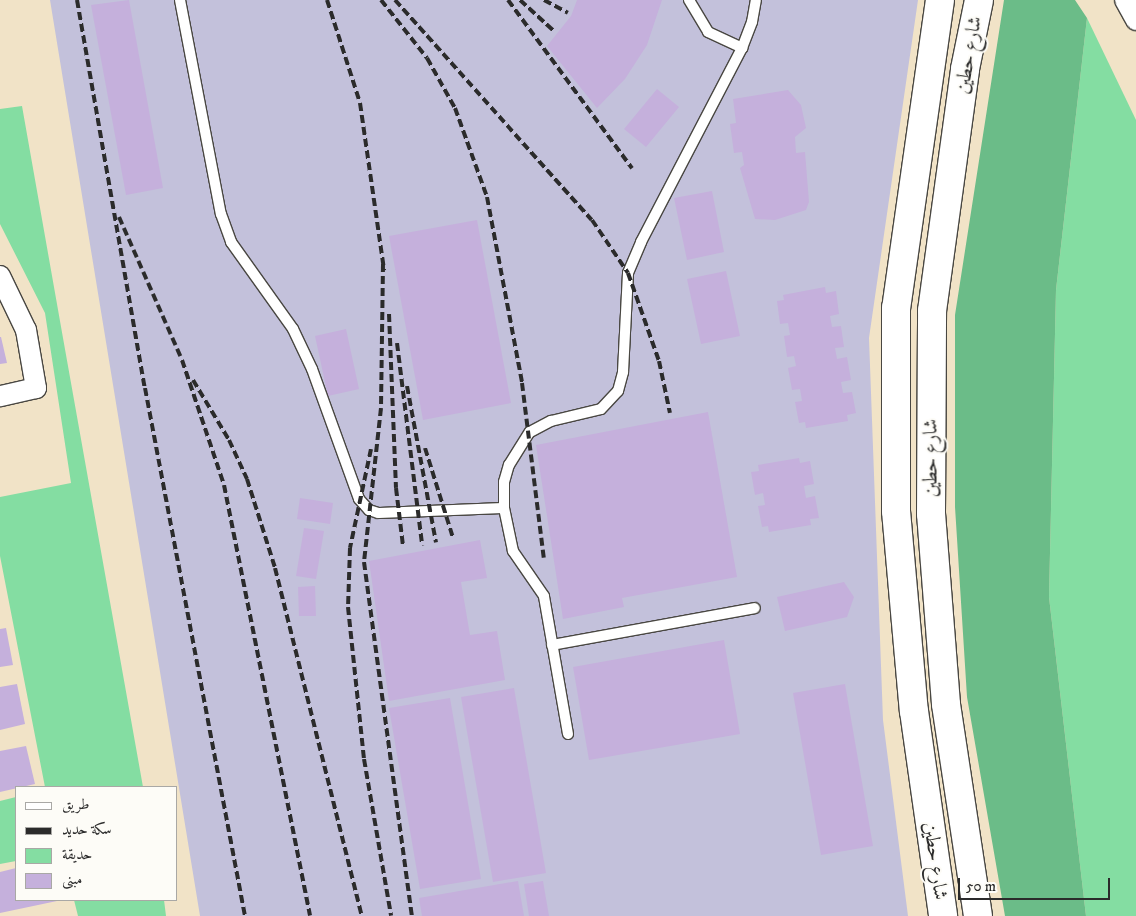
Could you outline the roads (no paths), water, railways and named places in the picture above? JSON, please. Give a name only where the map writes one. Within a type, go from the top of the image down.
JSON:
[{"type":"main road","name":"شارع حطين","points":[[940,0],[896,308],[896,511],[914,711],[943,916]]},
{"type":"main road","name":"شارع حطين","points":[[978,916],[946,704],[931,514],[932,311],[965,69],[979,0]]},
{"type":"street","points":[[1125,0],[1136,20]]},
{"type":"street","points":[[0,276],[26,330],[36,388],[0,396]]},
{"type":"lane","points":[[180,0],[221,214],[242,262],[294,329],[312,369],[359,499],[369,510],[378,512],[504,508]]},
{"type":"lane","points":[[689,0],[708,32],[742,48]]},
{"type":"lane","points":[[568,734],[544,596],[513,551],[504,508],[504,482],[509,466],[530,432],[551,422],[601,408],[618,391],[623,372],[628,273],[641,242],[742,48],[752,22],[756,0]]},
{"type":"lane","points":[[552,645],[755,608]]},
{"type":"railway","points":[[77,0],[145,388],[245,916]]},
{"type":"railway","points":[[327,0],[360,103],[384,270]]},
{"type":"railway","points":[[381,0],[427,58],[455,108],[487,197],[522,383],[544,560]]},
{"type":"railway","points":[[395,0],[592,220],[628,273],[659,361],[670,413]]},
{"type":"railway","points":[[508,0],[632,168]]},
{"type":"railway","points":[[520,0],[555,32]]},
{"type":"railway","points":[[544,0],[568,13]]},
{"type":"railway","points":[[119,217],[182,360],[224,485],[310,916]]},
{"type":"railway","points":[[383,264],[381,408],[364,562],[412,916]]},
{"type":"railway","points":[[389,314],[396,488],[403,546]]},
{"type":"railway","points":[[397,343],[422,545]]},
{"type":"railway","points":[[193,380],[229,440],[247,479],[275,568],[362,916]]},
{"type":"railway","points":[[407,386],[436,542]]},
{"type":"railway","points":[[425,448],[453,538]]},
{"type":"railway","points":[[371,449],[350,548],[348,607],[364,759],[391,916]]}]
